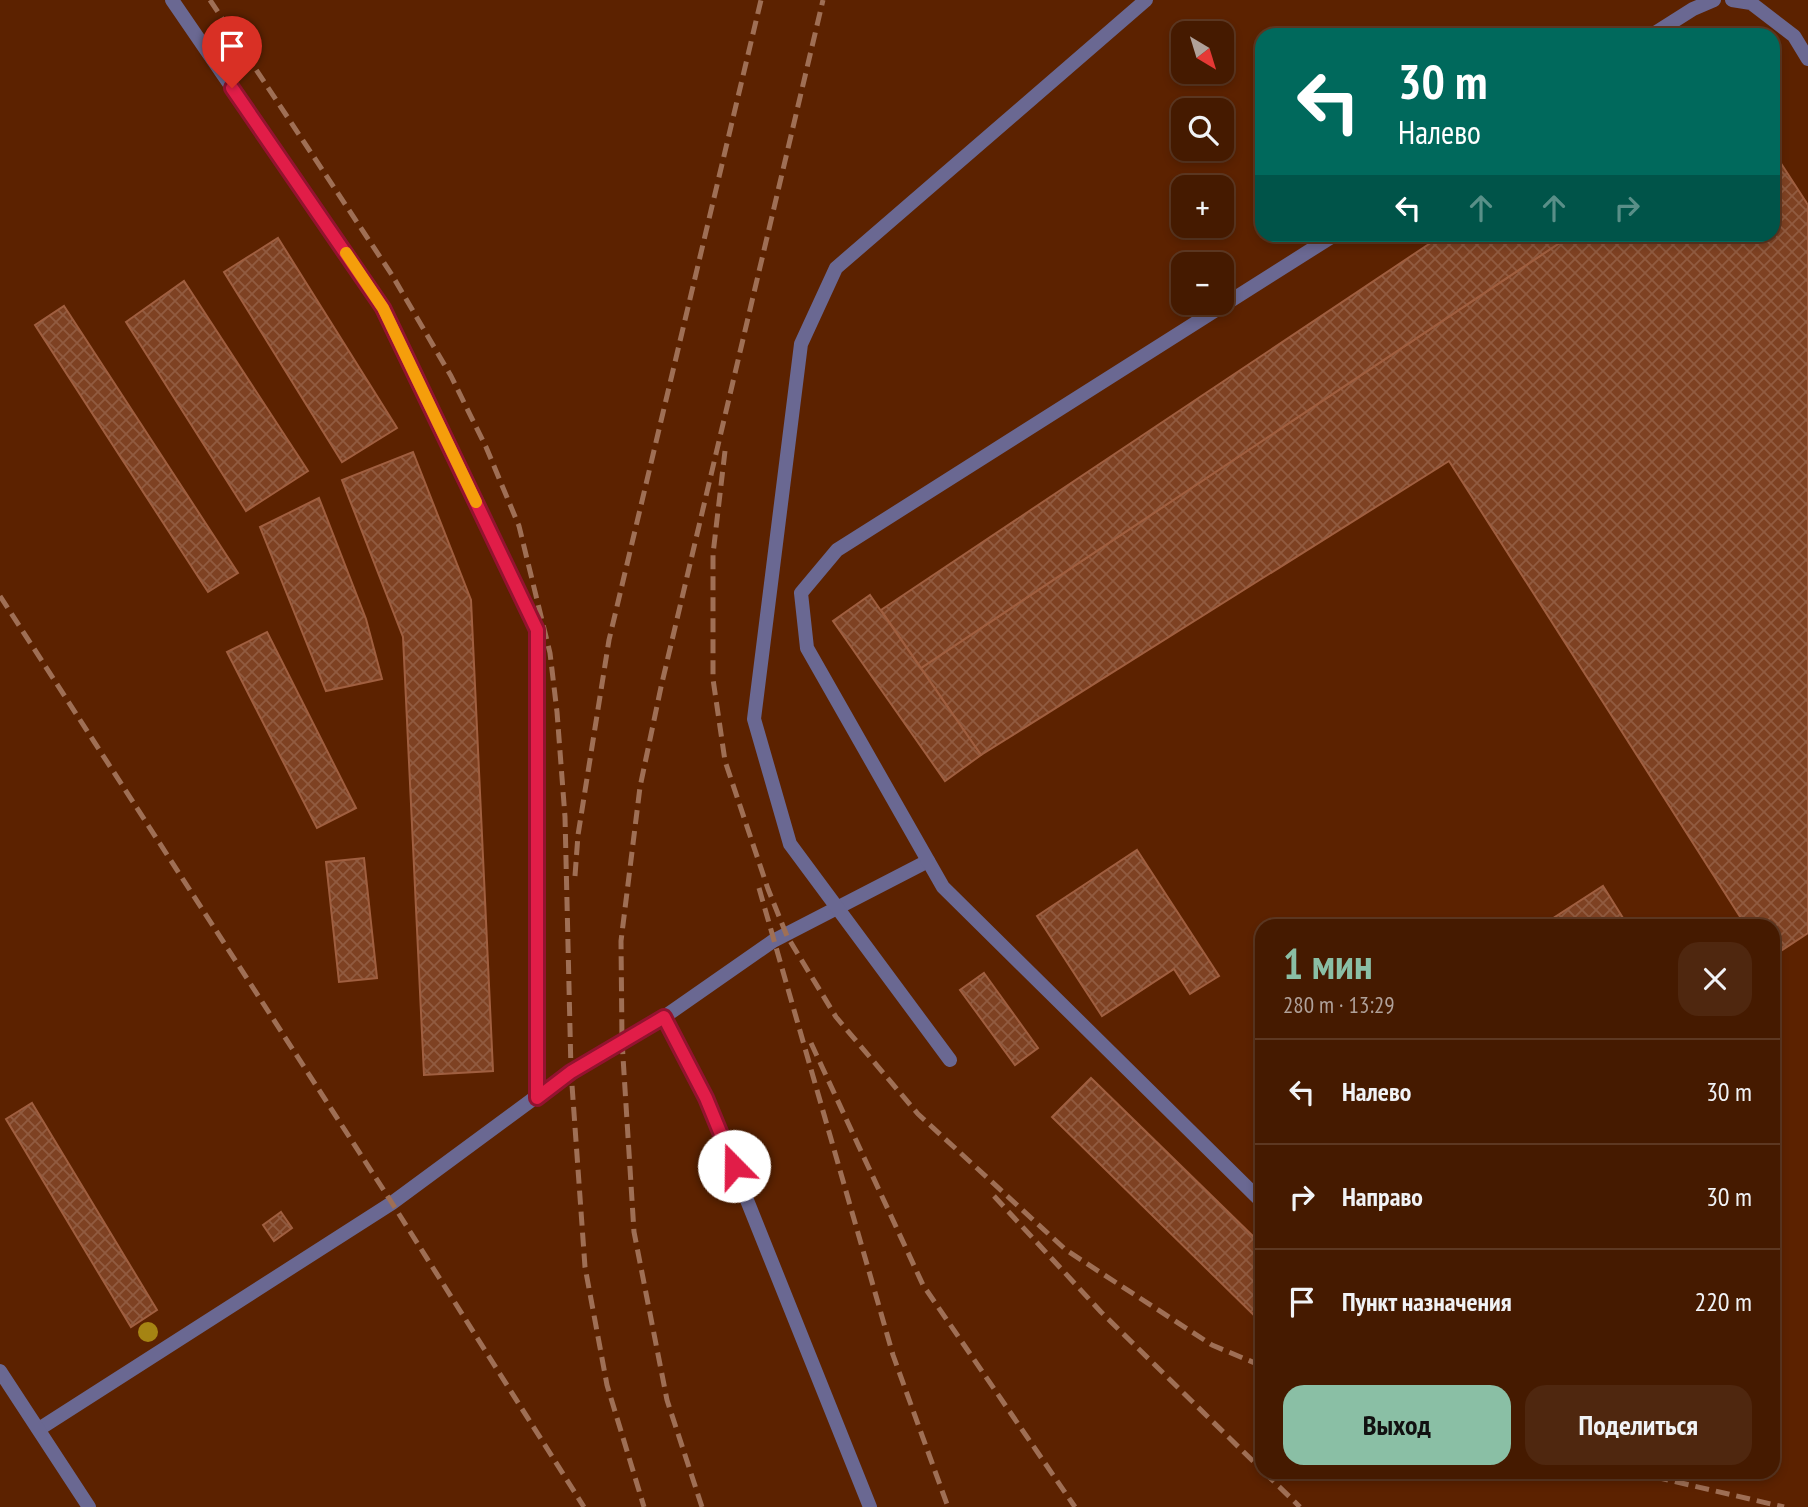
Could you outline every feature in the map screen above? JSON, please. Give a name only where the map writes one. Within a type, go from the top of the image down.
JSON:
[{"type":"street","points":[[172,0],[383,308],[537,630],[537,1098]]},
{"type":"street","points":[[950,1060],[790,844],[754,719],[801,344],[836,268],[1146,0]]},
{"type":"street","points":[[1663,28],[1693,9],[1714,0]]},
{"type":"street","points":[[1732,0],[1751,4],[1794,36],[1808,59]]},
{"type":"street","points":[[1255,1195],[943,887],[807,648],[800,593],[837,550],[1323,242]]},
{"type":"street","points":[[39,1429],[391,1203],[571,1072],[664,1017],[774,941],[928,861]]},
{"type":"street","points":[[664,1017],[706,1098],[870,1507]]},
{"type":"street","points":[[0,1371],[89,1507]]},
{"type":"building","points":[[1780,162],[1808,205],[1808,933],[1780,951],[1780,919],[1742,919],[1449,461],[981,755],[921,668],[1561,242],[1780,242]]},
{"type":"building","points":[[278,238],[397,428],[342,462],[224,272]]},
{"type":"building","points":[[1432,242],[1561,242],[921,668],[881,610]]},
{"type":"building","points":[[184,281],[308,471],[246,511],[126,322]]},
{"type":"building","points":[[64,306],[238,573],[208,592],[35,325]]},
{"type":"building","points":[[413,452],[471,600],[493,1071],[424,1075],[403,637],[342,480]]},
{"type":"building","points":[[319,498],[366,619],[382,679],[326,691],[260,527]]},
{"type":"building","points":[[870,595],[981,755],[945,781],[833,621]]},
{"type":"building","points":[[267,632],[356,808],[317,828],[227,652]]},
{"type":"building","points":[[1137,850],[1219,976],[1190,994],[1174,969],[1102,1016],[1037,916]]},
{"type":"building","points":[[364,858],[377,978],[339,982],[326,862]]},
{"type":"building","points":[[1603,886],[1624,919],[1552,919]]},
{"type":"building","points":[[984,973],[1038,1048],[1015,1065],[960,990]]},
{"type":"building","points":[[1091,1078],[1255,1238],[1255,1316],[1052,1117]]},
{"type":"building","points":[[32,1103],[157,1310],[131,1327],[6,1119]]},
{"type":"building","points":[[281,1212],[292,1228],[274,1241],[263,1225]]},
{"type":"railway","points":[[210,0],[392,275],[451,376],[486,447],[519,526],[550,653],[557,712],[565,817],[571,1071],[585,1267],[607,1385],[644,1507]]},
{"type":"railway","points":[[575,876],[578,835],[609,640],[761,0]]},
{"type":"railway","points":[[702,1507],[667,1400],[634,1232],[622,1041],[621,941],[640,787],[661,687],[823,0]]},
{"type":"railway","points":[[725,451],[713,554],[713,679],[725,761],[768,889],[787,936],[836,1017],[918,1114],[1066,1250],[1212,1345],[1255,1363]]},
{"type":"railway","points":[[0,596],[392,1203],[584,1507]]},
{"type":"railway","points":[[759,888],[893,1355],[948,1507]]},
{"type":"railway","points":[[811,1043],[923,1285],[1075,1507]]},
{"type":"railway","points":[[994,1196],[1101,1312],[1255,1463]]},
{"type":"railway","points":[[1271,1479],[1300,1507]]},
{"type":"railway","points":[[1664,1479],[1784,1507]]},
{"type":"slow traffic","points":[[346,253],[383,308],[476,502]]},
{"type":"route","points":[[232,88],[383,308],[537,630],[537,1098],[571,1072],[664,1017],[706,1098],[734,1166]]}]
